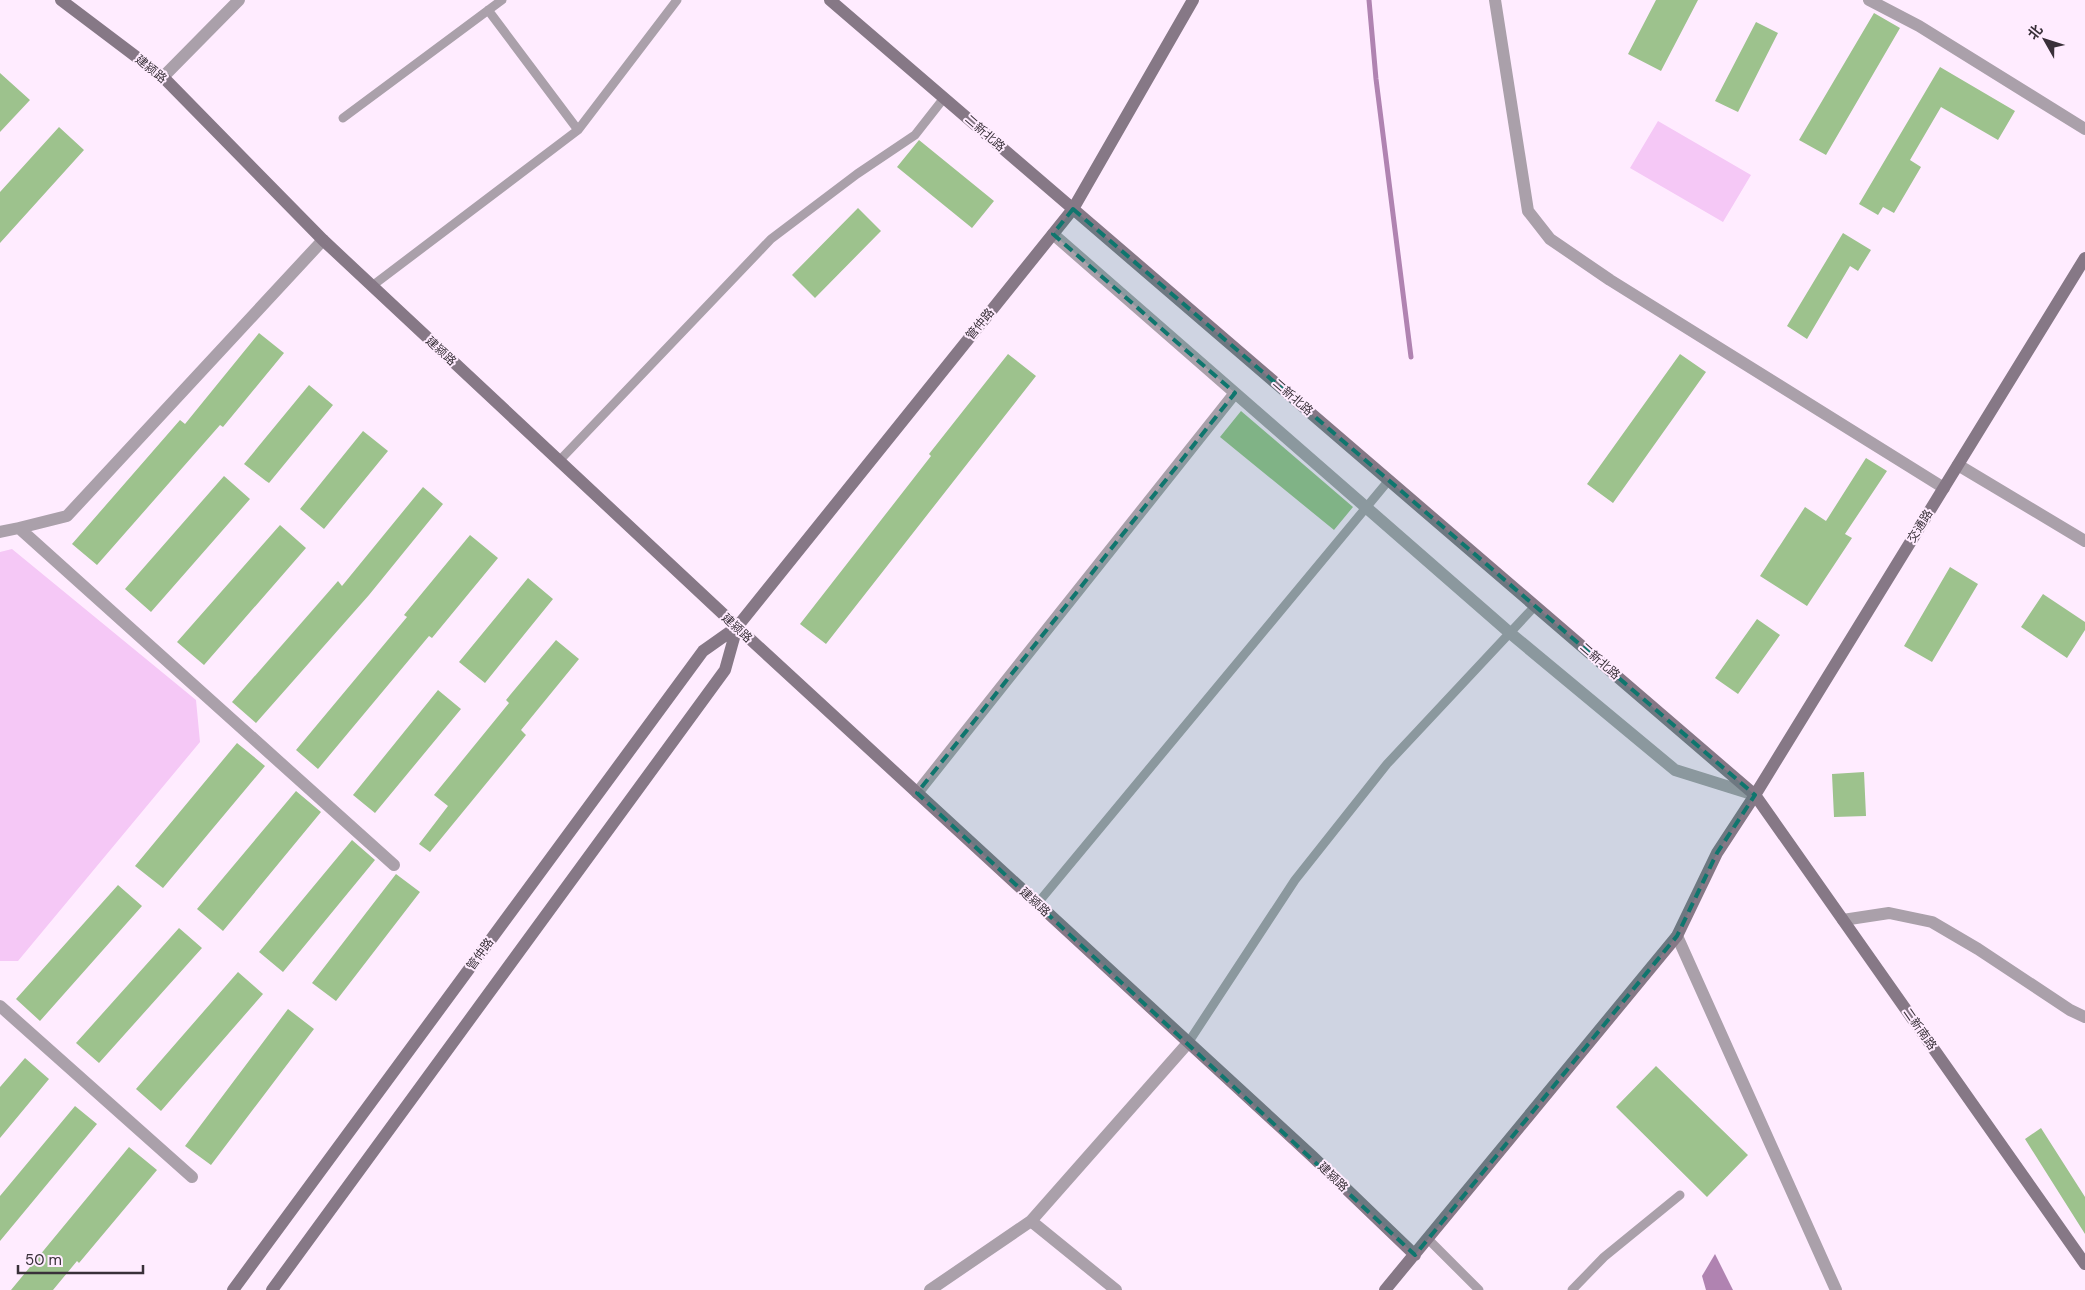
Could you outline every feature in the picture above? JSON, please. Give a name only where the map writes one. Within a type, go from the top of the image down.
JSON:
[{"type":"street","name":"建颍路","points":[[61,0],[163,77],[323,240],[737,628],[1313,1157],[1415,1255]]},
{"type":"street","points":[[163,77],[240,0]]},
{"type":"street","name":"二新北路","points":[[830,0],[1755,795]]},
{"type":"street","name":"管仲路","points":[[233,1290],[703,651],[737,628],[1073,209],[1193,0]]},
{"type":"street","points":[[1495,0],[1528,211],[1550,239],[1610,280],[1944,488]]},
{"type":"street","points":[[1870,0],[1919,26],[2085,129]]},
{"type":"street","points":[[1053,234],[1510,633],[1675,770],[1755,795]]},
{"type":"street","points":[[0,532],[67,516],[323,240]]},
{"type":"street","name":"交通路","points":[[1385,1290],[1676,936],[1717,853],[1755,795],[2085,258]]},
{"type":"street","points":[[917,793],[1235,393]]},
{"type":"street","points":[[1958,465],[2085,541]]},
{"type":"street","points":[[19,528],[394,865]]},
{"type":"street","name":"管仲路","points":[[272,1290],[726,670],[737,628]]},
{"type":"street","name":"二新南路","points":[[1755,795],[2085,1264]]},
{"type":"street","points":[[1843,920],[1889,913],[1932,922],[1978,949],[2070,1010],[2085,1017]]},
{"type":"street","points":[[1676,936],[1836,1290]]},
{"type":"street","points":[[0,1006],[192,1177]]},
{"type":"street","points":[[930,1290],[1031,1221],[1188,1043]]},
{"type":"street","points":[[1031,1221],[1116,1290]]},
{"type":"lane","points":[[343,118],[502,0]]},
{"type":"lane","points":[[372,286],[578,130],[677,0]]},
{"type":"lane","points":[[488,10],[578,130]]},
{"type":"lane","points":[[559,461],[771,239],[857,174],[915,135],[944,98]]},
{"type":"lane","points":[[1037,904],[1389,480]]},
{"type":"lane","points":[[1188,1043],[1295,880],[1387,764],[1535,606]]},
{"type":"lane","points":[[1572,1290],[1604,1257],[1680,1195]]},
{"type":"lane","points":[[1428,1239],[1479,1290]]},
{"type":"highlighted area","points":[[1073,209],[1755,795],[1717,853],[1677,936],[1415,1255],[917,793],[1235,393],[1053,234]]},
{"type":"shaded area","points":[[1658,121],[1751,175],[1723,222],[1630,168]]},
{"type":"shaded area","points":[[12,549],[196,700],[200,742],[18,961],[0,961],[0,552]]},
{"type":"shaded area","points":[[1715,1254],[1733,1290],[1706,1290],[1702,1276]]},
{"type":"building","points":[[1656,0],[1698,0],[1661,71],[1628,54]]},
{"type":"building","points":[[1874,13],[1900,28],[1826,155],[1799,140]]},
{"type":"building","points":[[1756,22],[1778,33],[1738,112],[1715,101]]},
{"type":"building","points":[[1940,67],[2015,111],[1998,140],[1941,107],[1910,160],[1921,167],[1894,213],[1883,207],[1878,215],[1859,204]]},
{"type":"building","points":[[0,73],[30,100],[0,132]]},
{"type":"building","points":[[59,127],[84,150],[0,243],[0,192]]},
{"type":"building","points":[[919,140],[994,201],[972,228],[897,167]]},
{"type":"building","points":[[858,208],[881,231],[815,298],[792,275]]},
{"type":"building","points":[[1843,233],[1871,250],[1858,271],[1850,266],[1807,339],[1787,326]]},
{"type":"building","points":[[259,333],[284,353],[223,427],[220,425],[97,565],[72,544],[180,420],[185,424]]},
{"type":"building","points":[[1008,354],[1036,376],[826,644],[800,624],[931,456],[929,454]]},
{"type":"building","points":[[1680,354],[1706,372],[1613,503],[1587,484]]},
{"type":"building","points":[[309,385],[333,405],[269,483],[244,464]]},
{"type":"building","points":[[1241,411],[1353,507],[1334,530],[1220,437]]},
{"type":"building","points":[[363,431],[388,451],[324,529],[300,509]]},
{"type":"building","points":[[1866,458],[1887,471],[1845,534],[1852,538],[1807,606],[1760,576],[1805,507],[1826,521]]},
{"type":"building","points":[[224,476],[250,499],[151,612],[125,589]]},
{"type":"building","points":[[423,487],[443,504],[369,595],[256,723],[232,702],[338,581],[342,586]]},
{"type":"building","points":[[280,525],[306,548],[204,665],[177,642]]},
{"type":"building","points":[[470,535],[498,558],[432,638],[429,636],[318,769],[296,750],[407,617],[404,615]]},
{"type":"building","points":[[1950,567],[1978,584],[1932,662],[1904,646]]},
{"type":"building","points":[[528,578],[553,599],[485,683],[459,662]]},
{"type":"building","points":[[2043,594],[2085,622],[2085,630],[2067,658],[2021,627]]},
{"type":"building","points":[[1757,619],[1780,635],[1738,694],[1715,678]]},
{"type":"building","points":[[556,640],[579,659],[521,730],[526,735],[430,852],[419,844],[448,806],[434,795],[509,703],[506,700]]},
{"type":"building","points":[[438,690],[461,709],[375,813],[353,795]]},
{"type":"building","points":[[237,743],[265,766],[163,888],[135,866]]},
{"type":"building","points":[[1864,772],[1866,816],[1834,817],[1832,774]]},
{"type":"building","points":[[296,791],[321,812],[223,931],[197,909]]},
{"type":"building","points":[[352,840],[375,860],[283,972],[259,952]]},
{"type":"building","points":[[396,874],[420,892],[336,1001],[312,983]]},
{"type":"building","points":[[118,885],[142,906],[40,1021],[16,999]]},
{"type":"building","points":[[179,928],[202,948],[99,1063],[76,1043]]},
{"type":"building","points":[[238,972],[263,994],[161,1111],[136,1089]]},
{"type":"building","points":[[288,1009],[314,1029],[211,1165],[185,1146]]},
{"type":"building","points":[[25,1058],[49,1079],[0,1138],[0,1087]]},
{"type":"building","points":[[1656,1066],[1748,1155],[1707,1197],[1616,1107]]},
{"type":"building","points":[[75,1106],[97,1124],[0,1241],[0,1196]]},
{"type":"building","points":[[2041,1128],[2085,1197],[2085,1234],[2025,1139]]},
{"type":"building","points":[[129,1147],[157,1170],[79,1263],[77,1261],[53,1290],[11,1290]]},
{"type":"waterway","points":[[1369,0],[1376,79],[1411,357]]}]
